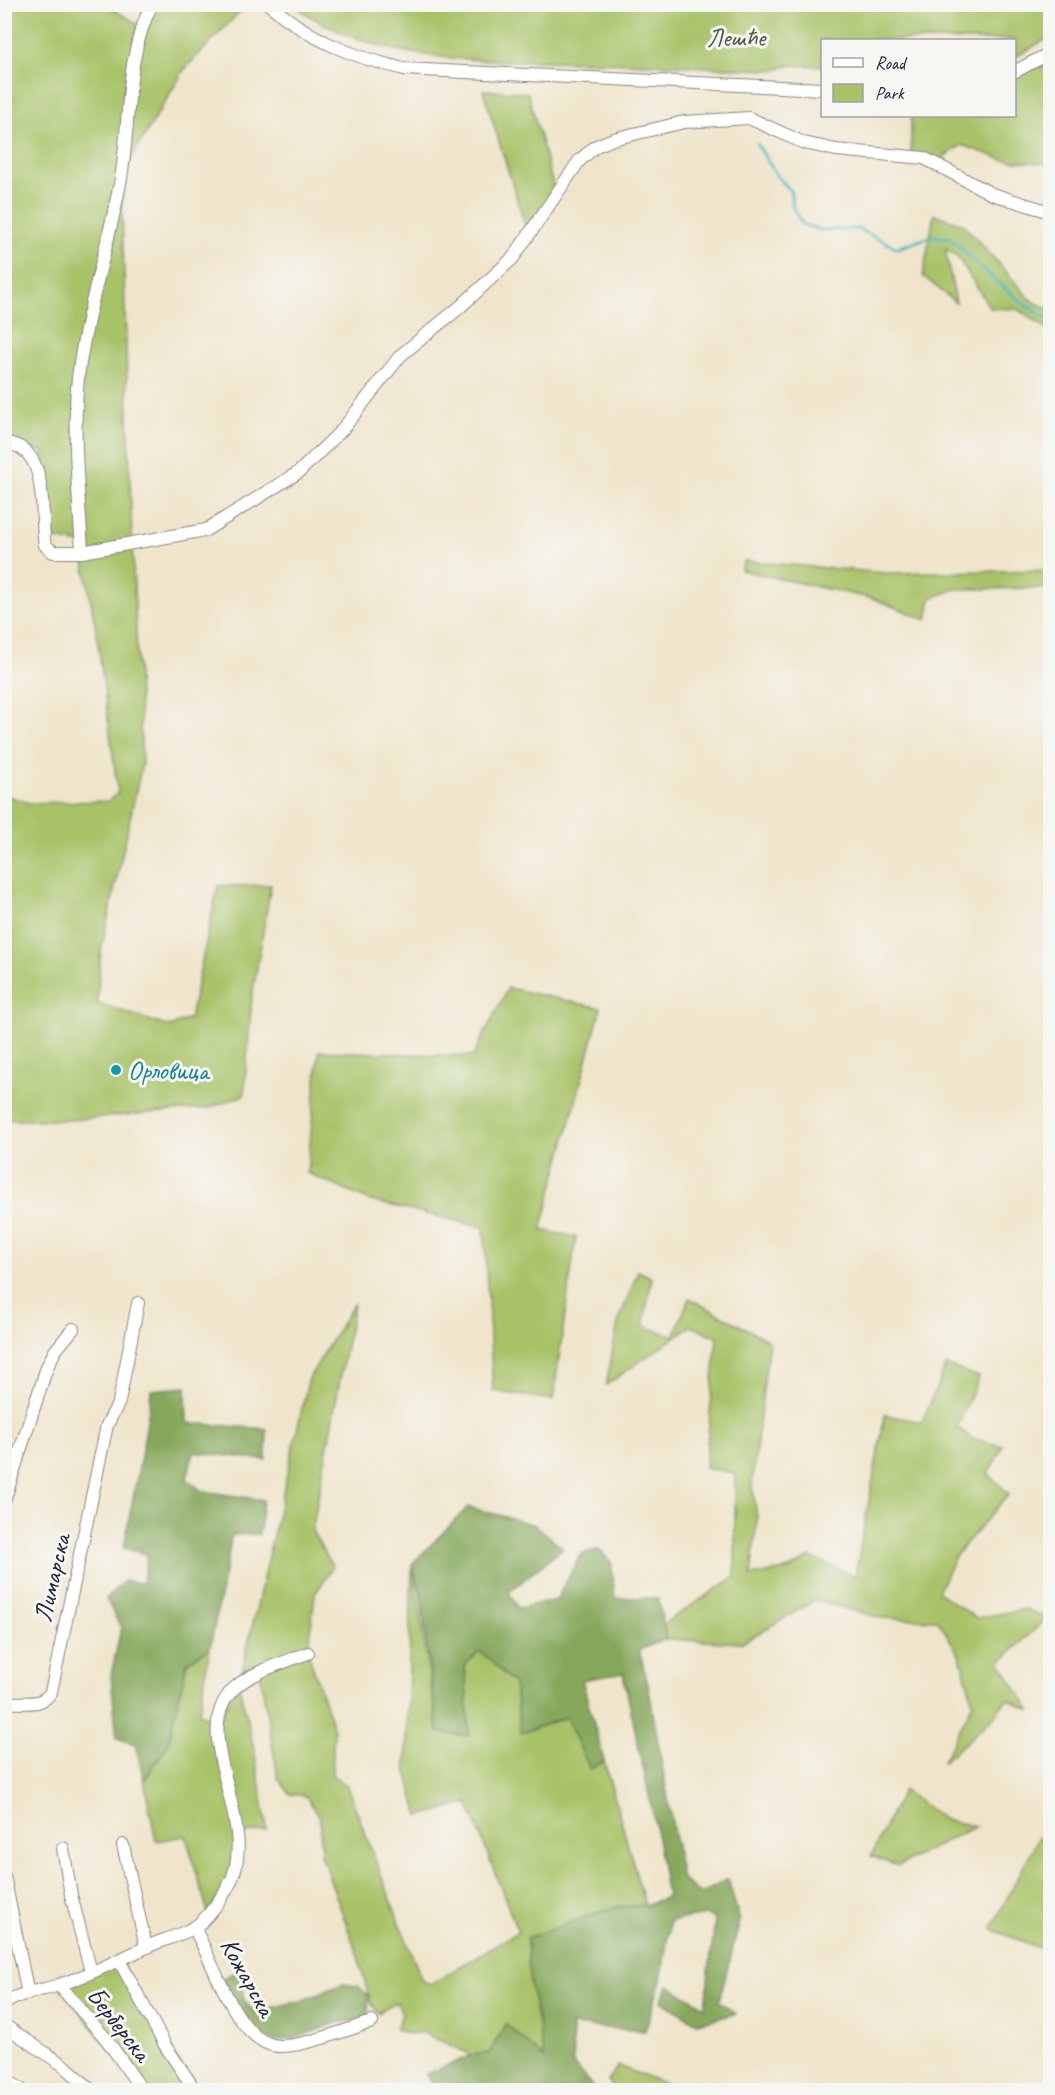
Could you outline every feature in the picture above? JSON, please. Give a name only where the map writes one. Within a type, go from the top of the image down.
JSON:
[{"type":"street","points":[[82,552],[78,480],[78,380],[86,330],[121,175],[132,62],[141,26],[152,4]]},
{"type":"street","points":[[269,4],[290,22],[327,45],[372,62],[404,69],[821,89]]},
{"type":"street","points":[[1016,71],[1050,52]]},
{"type":"street","points":[[4,443],[20,446],[34,462],[39,472],[45,545],[53,552],[61,554],[82,552],[206,530],[299,472],[340,431],[401,355],[460,307],[513,258],[579,161],[596,146],[613,139],[684,122],[749,118],[804,143],[836,150],[924,158],[936,162],[992,195],[1050,212]]},
{"type":"street","name":"Лимарска","points":[[4,1703],[37,1702],[44,1700],[51,1692],[107,1425],[119,1402],[138,1303]]},
{"type":"street","points":[[4,1502],[47,1367],[55,1351],[74,1329]]},
{"type":"street","points":[[4,2005],[28,1994],[120,1962],[146,1947],[194,1928],[227,1889],[239,1854],[235,1814],[218,1744],[218,1723],[225,1699],[250,1677],[308,1653]]},
{"type":"street","points":[[123,1845],[146,1947]]},
{"type":"street","points":[[63,1848],[71,1895],[91,1972]]},
{"type":"street","points":[[4,1876],[28,1994]]},
{"type":"street","name":"Кожарска","points":[[194,1928],[241,2023],[264,2042],[283,2046],[372,2022]]},
{"type":"street","points":[[120,1962],[166,2047],[195,2091]]},
{"type":"street","name":"Берберска","points":[[59,1985],[107,2040],[142,2091]]},
{"type":"street","points":[[4,2025],[66,2067],[91,2091]]},
{"type":"street","points":[[4,2078],[22,2091]]},
{"type":"green space","name":"Лешће","points":[[1050,4],[1050,37],[1016,56],[1016,39],[821,39],[821,66],[789,65],[776,70],[598,62],[479,60],[401,51],[363,41],[327,26],[294,5]]},
{"type":"green space","points":[[5,5],[106,5],[141,26],[152,5],[246,5],[184,70],[121,175],[132,543],[142,764],[101,950],[97,1003],[170,1027],[190,1018],[218,886],[271,885],[252,996],[244,1095],[209,1108],[68,1120],[5,1120],[5,795],[29,803],[108,801],[118,793],[97,636],[81,544],[51,538],[43,451],[5,444]]},
{"type":"green space","points":[[1050,53],[1050,164],[1004,160],[962,145],[936,162],[911,156],[911,117],[1016,117],[1016,71]]},
{"type":"green space","points":[[483,90],[528,93],[556,196],[529,238]]},
{"type":"green space","points":[[934,214],[963,224],[1033,302],[1050,309],[1050,330],[1017,309],[990,308],[957,256],[945,249],[956,303],[923,276]]},
{"type":"green space","points":[[744,561],[885,573],[1050,570],[1050,588],[956,589],[931,598],[927,620],[874,599],[741,570]]},
{"type":"green space","points":[[508,988],[601,1008],[541,1230],[576,1237],[553,1400],[493,1391],[484,1227],[370,1201],[307,1173],[319,1051],[473,1056]]},
{"type":"green space","points":[[638,1271],[652,1278],[643,1326],[674,1336],[689,1298],[769,1341],[752,1482],[757,1518],[751,1576],[790,1569],[810,1557],[855,1576],[885,1415],[922,1422],[946,1365],[979,1377],[957,1427],[973,1439],[1003,1446],[988,1474],[1009,1494],[955,1556],[938,1592],[976,1618],[1026,1609],[1047,1618],[1000,1662],[1030,1710],[1007,1699],[993,1718],[942,1763],[973,1703],[960,1656],[938,1620],[881,1618],[815,1600],[742,1643],[666,1639],[663,1624],[735,1577],[735,1473],[705,1468],[717,1337],[691,1326],[606,1385],[618,1323]]},
{"type":"green space","points":[[354,1303],[312,1531],[333,1567],[315,1594],[308,1653],[334,1730],[332,1775],[347,1786],[422,1981],[431,1984],[518,1932],[468,1803],[419,1816],[406,1769],[412,1564],[438,1732],[469,1736],[465,1664],[480,1650],[514,1684],[522,1733],[566,1717],[590,1769],[604,1761],[645,1905],[617,1907],[527,1938],[529,1976],[545,2059],[489,2053],[472,2055],[421,2032],[408,2034],[396,2029],[402,2015],[397,2002],[378,2013],[371,2003],[356,1950],[321,1855],[320,1818],[306,1796],[290,1794],[278,1778],[260,1673],[239,1685],[254,1749],[267,1830],[240,1835],[236,1867],[208,1913],[186,1836],[156,1841],[144,1780],[168,1745],[187,1662],[210,1648],[199,1713],[217,1722],[239,1684],[309,1378]]},
{"type":"green space","points":[[186,1387],[187,1423],[267,1429],[266,1460],[193,1452],[187,1479],[202,1491],[263,1500],[259,1534],[232,1535],[210,1648],[187,1662],[168,1745],[144,1780],[135,1744],[117,1738],[111,1676],[121,1628],[106,1599],[124,1581],[142,1583],[148,1555],[124,1548],[146,1430],[151,1390]]},
{"type":"green space","points":[[468,1507],[535,1525],[563,1548],[509,1592],[518,1608],[556,1600],[581,1554],[599,1549],[611,1562],[615,1598],[658,1598],[666,1639],[639,1650],[648,1684],[682,1880],[701,1894],[728,1879],[740,1921],[719,2001],[736,2014],[697,2023],[661,2001],[668,1985],[705,2007],[715,1919],[706,1915],[670,1921],[661,1980],[645,2031],[572,2025],[573,2063],[595,2090],[437,2090],[426,2074],[472,2055],[489,2053],[506,2024],[544,2058],[529,1976],[527,1938],[610,1908],[645,1905],[667,1897],[653,1814],[623,1673],[582,1680],[604,1761],[590,1769],[566,1717],[521,1733],[514,1684],[480,1651],[465,1665],[469,1736],[438,1732],[420,1593],[412,1564]]},
{"type":"green space","points":[[903,1790],[945,1820],[976,1826],[898,1866],[871,1856]]},
{"type":"green space","points":[[1039,1837],[1050,1847],[1050,1952],[991,1929]]},
{"type":"green space","points":[[120,1962],[196,2090],[142,2090],[59,1985]]},
{"type":"green space","points":[[236,1972],[244,1980],[243,1999],[254,2012],[304,2000],[343,1984],[358,1986],[368,1995],[369,2020],[339,2022],[296,2038],[273,2041],[256,2032],[221,1979]]},
{"type":"green space","points":[[618,2066],[682,2090],[613,2090],[608,2080]]},
{"type":"waterway","points":[[757,144],[777,176],[790,190],[793,207],[802,224],[820,230],[859,229],[897,248],[933,236],[950,238],[997,282],[1028,307],[1050,319]]},
{"type":"place","name":"Орловица","points":[[116,1070]]}]
